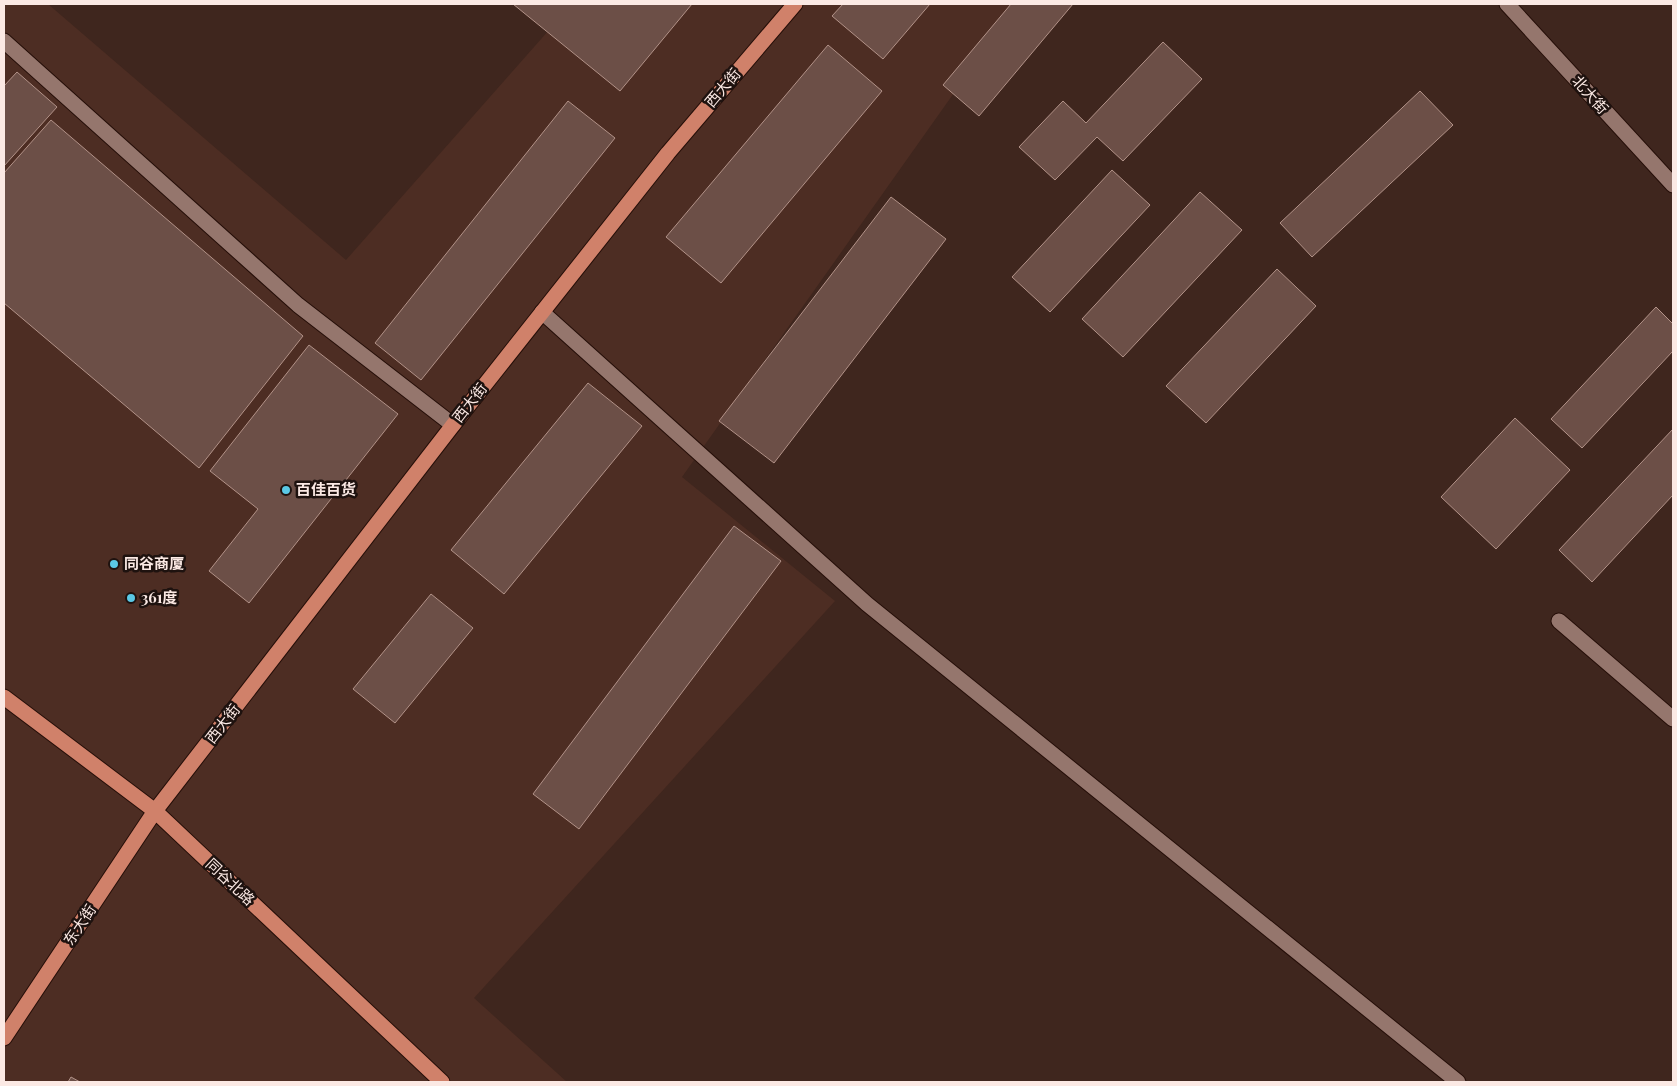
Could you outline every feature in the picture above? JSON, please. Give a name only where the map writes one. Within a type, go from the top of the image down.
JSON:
[{"type":"main road","name":"西大街","points":[[155,811],[453,425],[668,153],[795,4]]},
{"type":"main road","name":"同谷北路","points":[[4,697],[155,811],[442,1082]]},
{"type":"main road","name":"东大街","points":[[4,1038],[155,811]]},
{"type":"street","name":"北大街","points":[[1507,4],[1673,185]]},
{"type":"street","points":[[4,41],[298,305],[453,425]]},
{"type":"street","points":[[542,312],[867,604],[1458,1082]]},
{"type":"street","points":[[1559,621],[1673,719]]},
{"type":"shaded area","points":[[4,4],[48,4],[346,260],[572,4],[1017,4],[682,477],[835,601],[474,998],[567,1082],[4,1082]]},
{"type":"building","points":[[513,4],[692,4],[620,91]]},
{"type":"building","points":[[843,4],[930,4],[883,59],[832,16]]},
{"type":"building","points":[[1011,4],[1073,4],[979,116],[943,85]]},
{"type":"building","points":[[1163,42],[1202,79],[1123,161],[1097,137],[1055,180],[1019,147],[1063,101],[1086,123]]},
{"type":"building","points":[[828,45],[882,91],[721,283],[666,237]]},
{"type":"building","points":[[17,72],[57,107],[4,166],[4,86]]},
{"type":"building","points":[[1420,91],[1453,125],[1312,257],[1280,223]]},
{"type":"building","points":[[568,101],[615,138],[421,380],[375,343]]},
{"type":"building","points":[[51,120],[303,336],[199,468],[4,303],[4,173]]},
{"type":"building","points":[[1112,170],[1150,205],[1050,312],[1012,277]]},
{"type":"building","points":[[1200,192],[1242,230],[1123,357],[1082,319]]},
{"type":"building","points":[[891,197],[946,239],[774,463],[719,421]]},
{"type":"building","points":[[1277,269],[1316,306],[1206,423],[1166,386]]},
{"type":"building","points":[[1656,307],[1673,324],[1673,351],[1582,448],[1551,419]]},
{"type":"building","name":"百佳百货","points":[[309,345],[398,414],[249,603],[209,571],[258,509],[210,471]]},
{"type":"building","points":[[588,383],[642,426],[504,594],[451,550]]},
{"type":"building","points":[[1515,418],[1570,470],[1496,549],[1441,497]]},
{"type":"building","points":[[1673,429],[1673,495],[1592,582],[1559,550]]},
{"type":"building","points":[[734,526],[781,561],[579,829],[533,794]]},
{"type":"building","points":[[431,594],[473,628],[395,723],[353,689]]},
{"type":"building","points":[[71,1077],[80,1082],[68,1082]]},
{"type":"place","name":"百佳百货","points":[[286,490]]},
{"type":"place","name":"同谷商厦","points":[[114,564]]},
{"type":"place","name":"361度","points":[[131,598]]}]
